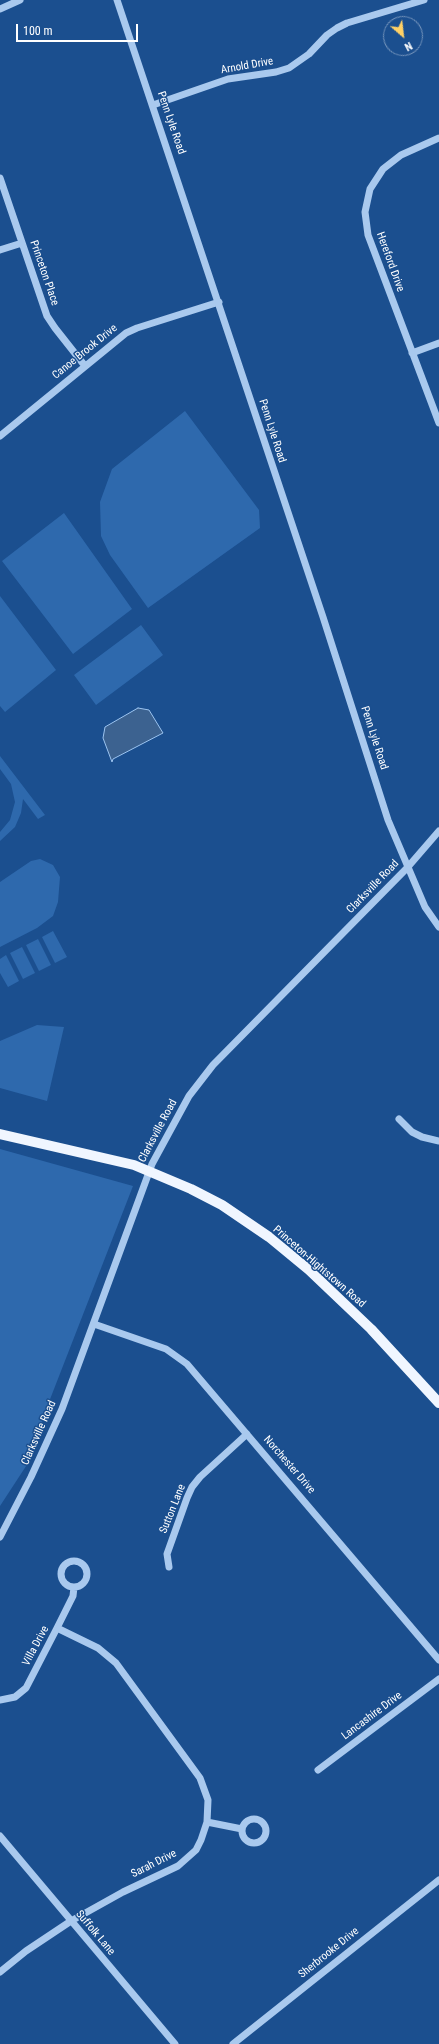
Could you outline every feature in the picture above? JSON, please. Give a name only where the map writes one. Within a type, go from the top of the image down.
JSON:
[{"type":"main road","name":"Princeton-Hightstown Road","points":[[0,1134],[134,1165],[191,1189],[222,1205],[269,1237],[345,1304],[439,1403]]},
{"type":"street","points":[[0,9],[20,0]]},
{"type":"street","name":"Penn Lyle Road","points":[[117,0],[219,302],[388,820],[407,868],[425,906],[439,927]]},
{"type":"street","name":"Arnold Drive","points":[[153,105],[228,79],[276,72],[289,68],[309,54],[327,35],[337,28],[347,23],[424,0]]},
{"type":"street","name":"Hereford Drive","points":[[439,138],[401,155],[383,169],[370,189],[365,212],[368,235],[439,423]]},
{"type":"street","name":"Princeton Place","points":[[0,178],[47,316],[85,366]]},
{"type":"street","points":[[0,250],[22,242]]},
{"type":"street","name":"Canoe Brook Drive","points":[[0,436],[117,339],[137,328],[219,302]]},
{"type":"street","points":[[412,353],[439,343]]},
{"type":"street","name":"Clarksville Road","points":[[0,1536],[48,1442],[94,1324],[149,1171],[189,1096],[213,1065],[407,868],[439,831]]},
{"type":"street","points":[[399,1120],[412,1132],[422,1137],[439,1141]]},
{"type":"street","name":"Norchester Drive","points":[[94,1324],[156,1345],[177,1356],[187,1364],[439,1660]]},
{"type":"street","name":"Sutton Lane","points":[[169,1567],[167,1554],[192,1487],[200,1477],[247,1434]]},
{"type":"street","name":"Villa Drive","points":[[0,1700],[15,1697],[26,1688],[73,1596],[74,1587]]},
{"type":"street","name":"Sarah Drive","points":[[0,1972],[26,1951],[71,1921],[130,1888],[178,1866],[196,1850],[202,1840],[207,1822],[208,1800],[200,1778],[116,1663],[98,1648],[57,1628]]},
{"type":"street","name":"Lancashire Drive","points":[[318,1770],[439,1679]]},
{"type":"street","points":[[207,1822],[242,1829]]},
{"type":"street","name":"Suffolk Lane","points":[[0,1836],[175,2044]]},
{"type":"street","name":"Sherbrooke Drive","points":[[233,2044],[439,1880]]},
{"type":"shaded area","points":[[185,411],[259,510],[260,528],[148,608],[110,555],[101,536],[100,502],[112,469]]},
{"type":"shaded area","points":[[64,513],[132,609],[73,654],[2,561]]},
{"type":"shaded area","points":[[0,596],[56,670],[5,712],[0,706]]},
{"type":"shaded area","points":[[141,625],[163,655],[96,705],[74,675]]},
{"type":"shaded area","points":[[138,708],[149,710],[163,733],[113,759],[112,762],[103,738],[105,727]]},
{"type":"shaded area","points":[[0,756],[45,815],[38,819],[23,799],[21,813],[15,827],[0,841],[0,832],[10,820],[15,802],[11,784],[0,769]]},
{"type":"shaded area","points":[[40,859],[53,865],[60,877],[58,902],[53,916],[37,928],[0,947],[0,882],[31,861]]},
{"type":"shaded area","points":[[53,931],[67,957],[55,963],[42,937]]},
{"type":"shaded area","points":[[38,939],[51,965],[39,971],[26,945]]},
{"type":"shaded area","points":[[22,947],[35,973],[23,979],[10,953]]},
{"type":"shaded area","points":[[6,955],[19,981],[8,987],[0,973],[0,959]]},
{"type":"shaded area","points":[[37,1025],[64,1027],[47,1101],[0,1088],[0,1041]]},
{"type":"shaded area","points":[[0,1149],[133,1186],[47,1407],[30,1460],[0,1506]]}]
